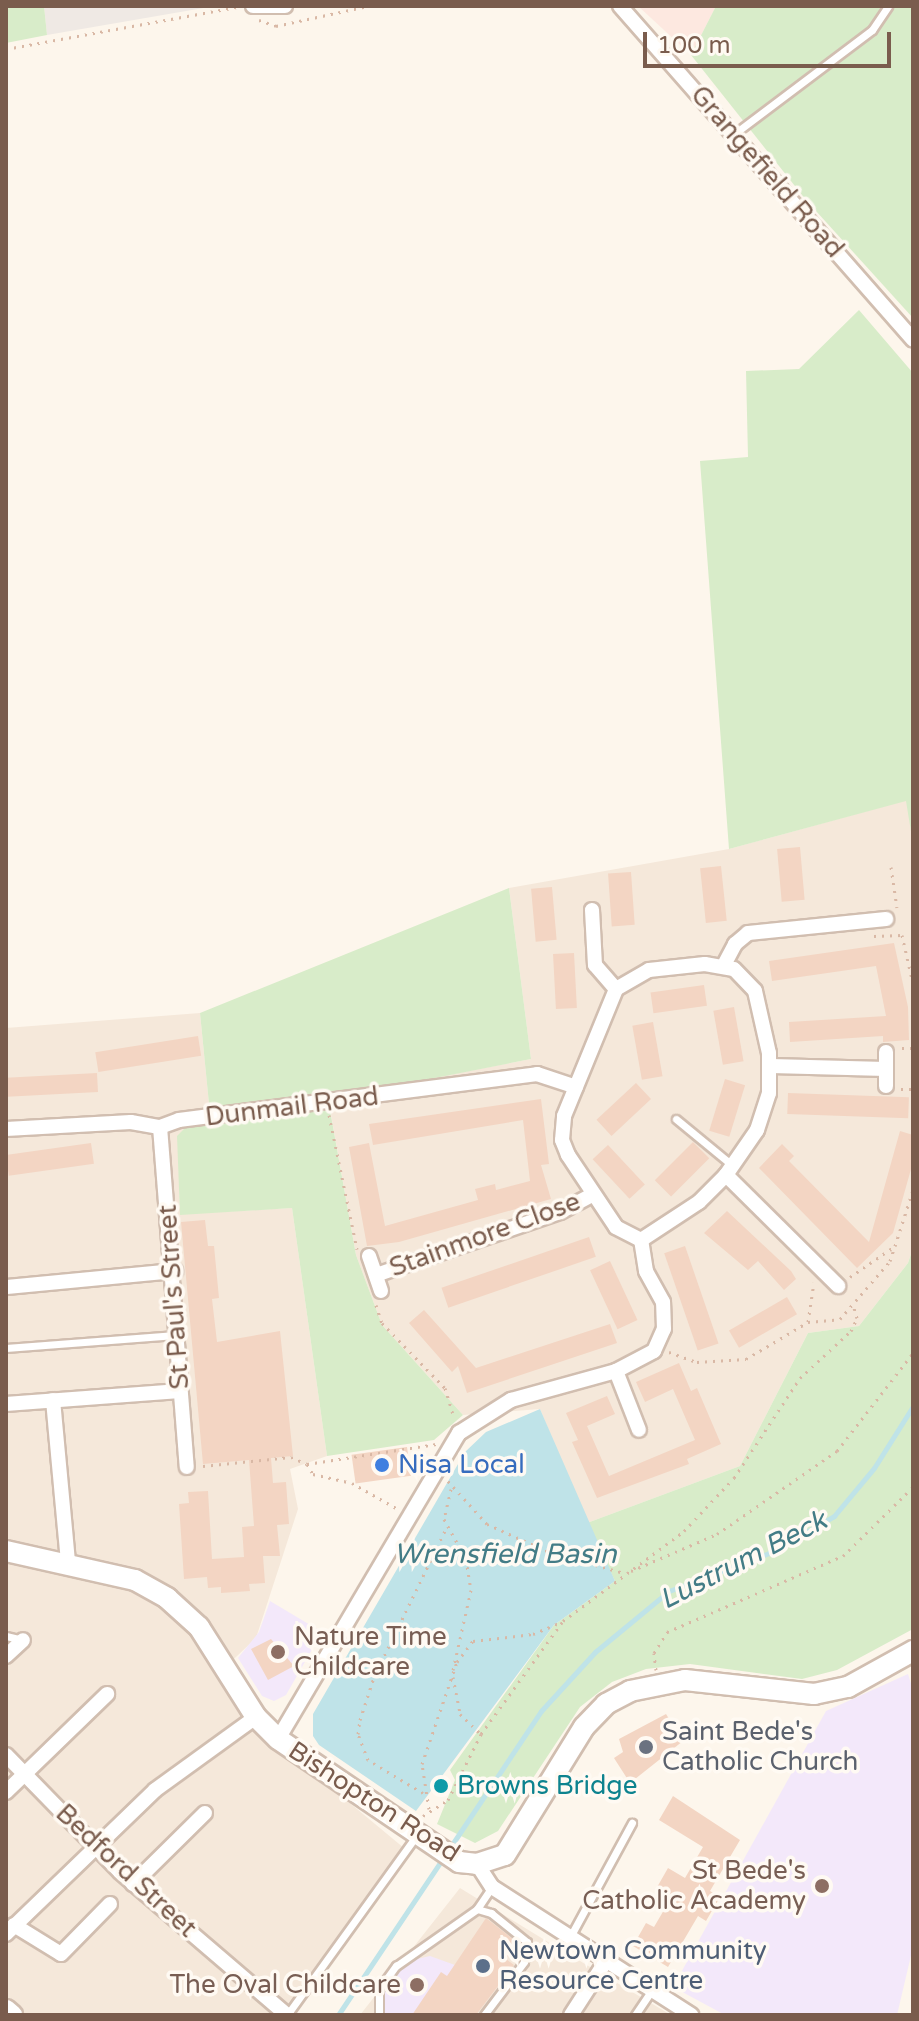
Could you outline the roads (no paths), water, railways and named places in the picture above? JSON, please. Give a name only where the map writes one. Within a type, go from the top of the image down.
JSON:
[{"type":"street","points":[[253,6],[285,6]]},
{"type":"street","name":"Grangefield Road","points":[[620,6],[913,340]]},
{"type":"street","points":[[592,910],[595,965],[616,989]]},
{"type":"street","points":[[724,965],[735,944],[748,933],[877,925]]},
{"type":"street","points":[[724,965],[755,991],[771,1066],[757,1130],[730,1171],[699,1202],[641,1240],[616,1227],[594,1194],[562,1140],[564,1116],[616,989],[649,970],[724,965]]},
{"type":"street","points":[[886,1052],[886,1086]]},
{"type":"street","points":[[771,1066],[886,1069]]},
{"type":"street","name":"Dunmail Road","points":[[6,1129],[131,1122],[160,1127],[179,1120],[533,1074],[576,1087]]},
{"type":"street","name":"St Paul's Street","points":[[160,1127],[175,1271],[187,1467]]},
{"type":"street","points":[[730,1171],[838,1286]]},
{"type":"street","name":"Stainmore Close","points":[[376,1275],[560,1212],[594,1194]]},
{"type":"street","points":[[278,1739],[447,1448],[494,1408],[616,1371],[654,1351],[664,1329],[663,1302],[643,1263],[641,1240]]},
{"type":"street","name":"Stainmore Close","points":[[369,1256],[381,1291]]},
{"type":"street","points":[[6,1287],[175,1271]]},
{"type":"street","points":[[616,1371],[639,1430]]},
{"type":"street","points":[[6,1404],[180,1391]]},
{"type":"street","points":[[53,1400],[68,1562]]},
{"type":"street","name":"Bishopton Road","points":[[6,1551],[68,1562],[135,1580],[167,1598],[199,1627],[256,1717],[278,1739],[434,1846],[468,1863],[505,1855],[584,1727],[606,1704],[658,1683],[717,1681],[814,1694],[848,1687],[913,1651]]},
{"type":"street","points":[[6,1656],[23,1640]]},
{"type":"street","points":[[6,1792],[107,1694]]},
{"type":"street","points":[[110,1904],[61,1954],[10,1929],[151,1794],[256,1717]]},
{"type":"street","name":"Bedford Street","points":[[6,1755],[93,1848],[287,2015]]},
{"type":"street","points":[[133,1884],[205,1813]]},
{"type":"street","points":[[468,1863],[492,1887],[691,2015]]},
{"type":"street","points":[[571,2015],[606,1961]]},
{"type":"street","points":[[6,2010],[12,2015]]},
{"type":"lane","points":[[734,134],[872,30],[888,6]]},
{"type":"lane","points":[[676,1119],[730,1171]]},
{"type":"lane","points":[[6,1348],[178,1335]]},
{"type":"lane","points":[[6,1636],[23,1640]]},
{"type":"lane","points":[[570,1938],[632,1823]]},
{"type":"lane","points":[[287,2015],[415,1833]]},
{"type":"lane","points":[[379,2015],[379,1989],[396,1966],[477,1909],[492,1887]]},
{"type":"lane","points":[[477,1909],[491,1913],[527,1942],[524,1962],[484,2015]]},
{"type":"lane","points":[[635,2015],[651,1991]]},
{"type":"water","name":"Wrensfield Basin","points":[[540,1409],[615,1581],[554,1625],[416,1811],[319,1745],[313,1736],[313,1714],[465,1452],[486,1432]]},
{"type":"waterway","name":"Lustrum Beck","points":[[449,1849],[541,1711],[595,1652],[669,1591],[769,1553],[834,1516],[874,1468],[913,1406]]},
{"type":"waterway","name":"Lustrum Beck","points":[[338,2015],[443,1858]]},
{"type":"place","name":"Nisa Local","points":[[382,1465]]},
{"type":"place","name":"Nature Time Childcare","points":[[278,1652]]},
{"type":"place","name":"Saint Bede's Catholic Church","points":[[646,1747]]},
{"type":"place","name":"Browns Bridge","points":[[441,1786]]},
{"type":"place","name":"St Bede's Catholic Academy","points":[[822,1886]]},
{"type":"place","name":"Newtown Community Resource Centre","points":[[483,1966]]},
{"type":"place","name":"The Oval Childcare","points":[[417,1985]]}]
